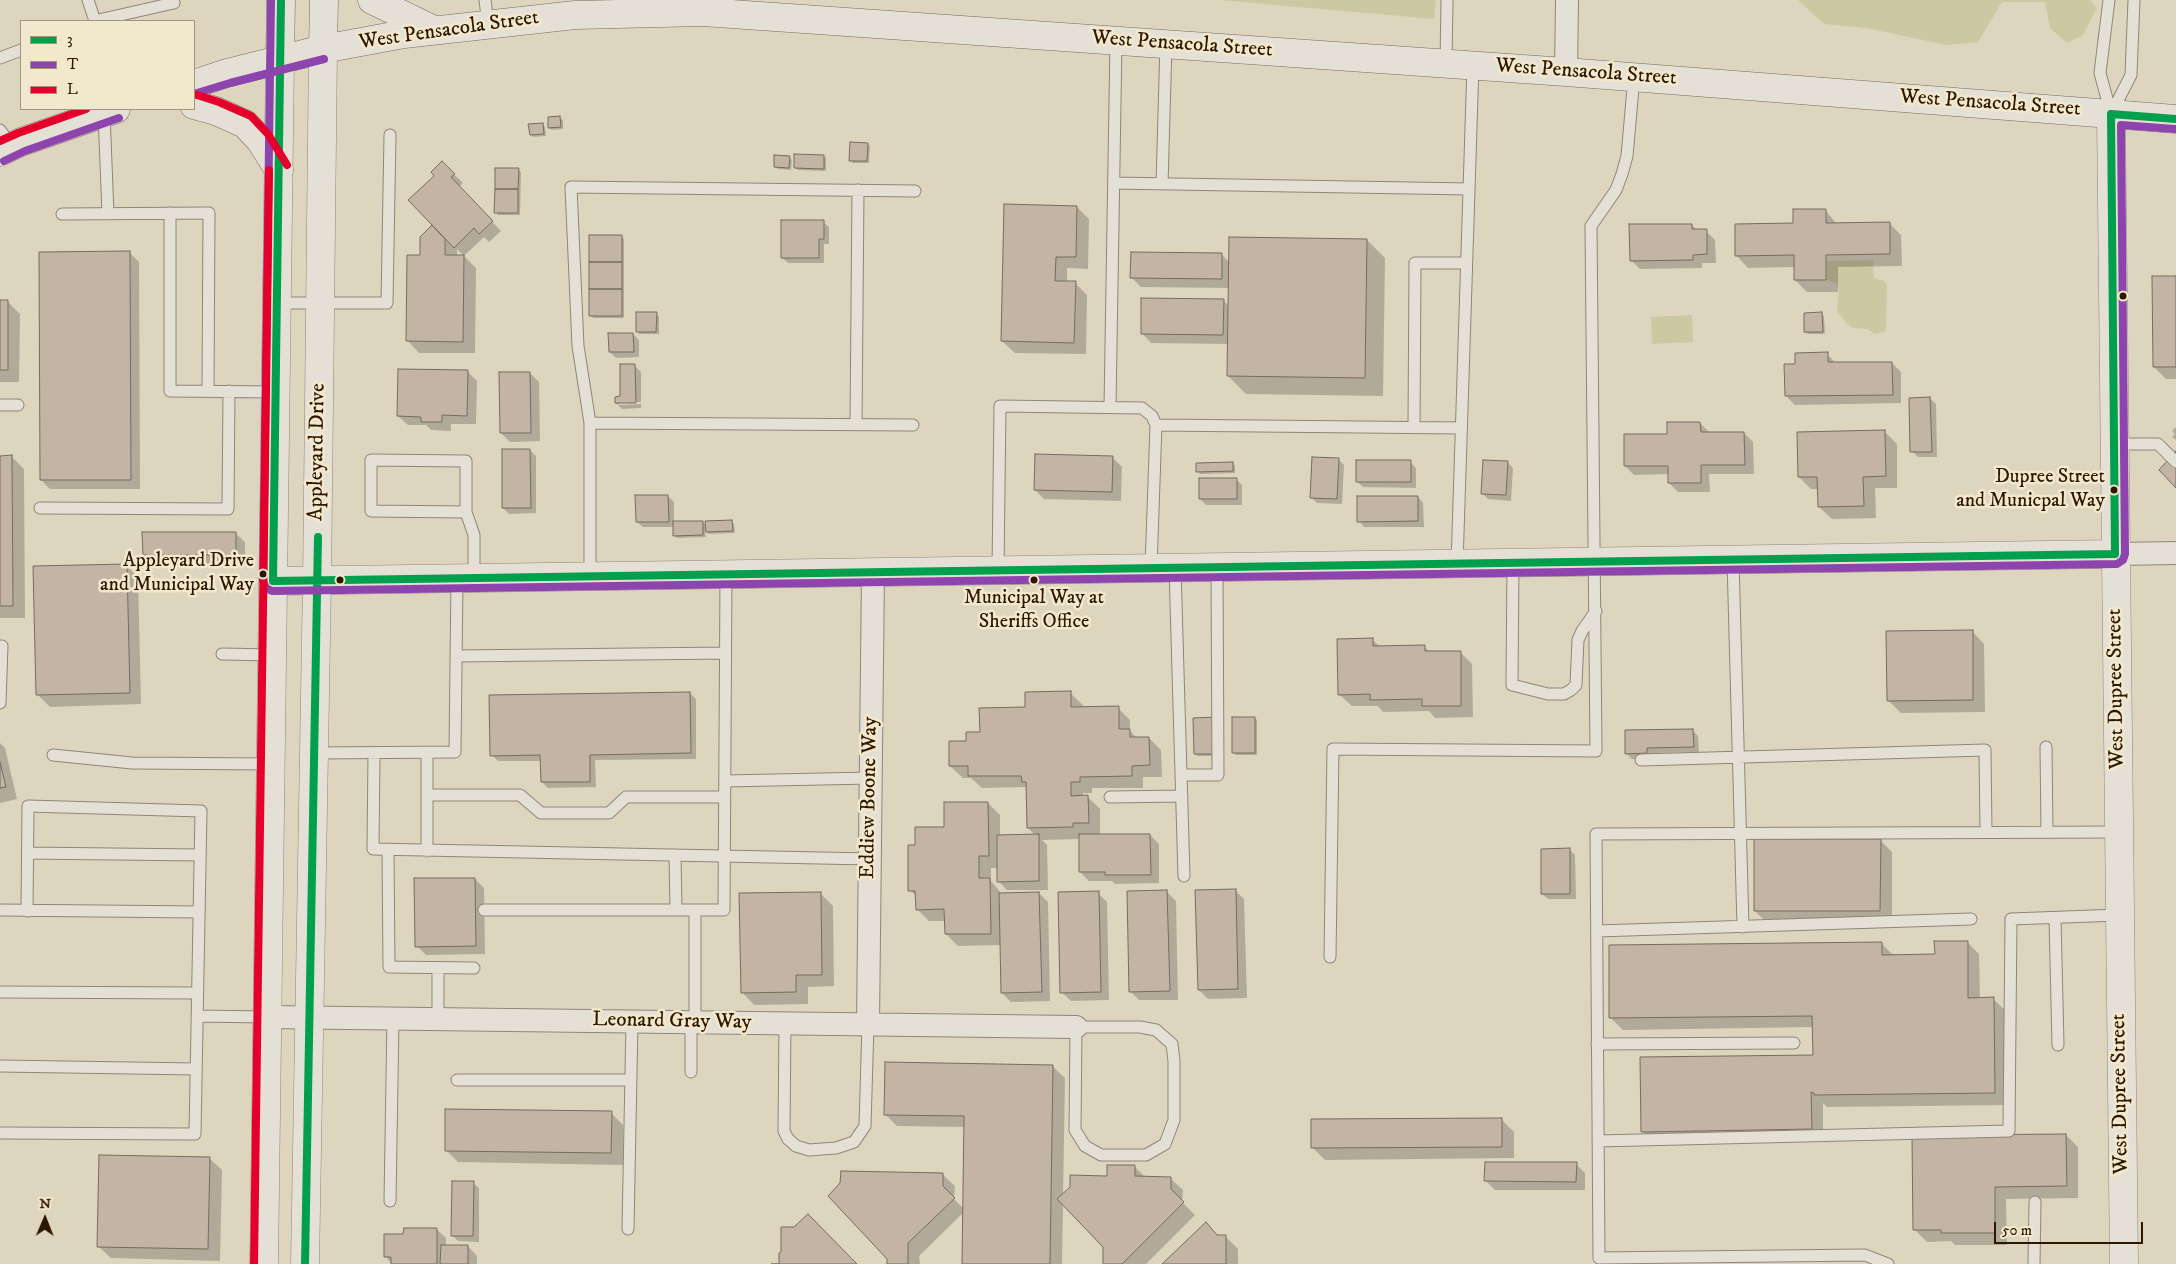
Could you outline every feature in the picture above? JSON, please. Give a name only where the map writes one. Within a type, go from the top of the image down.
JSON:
[{"type":"street","name":"Appleyard Drive","points":[[264,1264],[281,0]]},
{"type":"street","name":"Appleyard Drive","points":[[305,1264],[317,580],[324,0]]},
{"type":"street","points":[[372,0],[434,30]]},
{"type":"street","points":[[1566,72],[1567,0]]},
{"type":"street","name":"West Pensacola Street","points":[[195,84],[280,59],[323,49],[434,30],[486,12],[575,15],[680,6],[703,12],[1459,64],[2176,118]]},
{"type":"street","points":[[195,105],[216,111],[245,124],[260,140],[279,170]]},
{"type":"street","points":[[4,143],[110,111]]},
{"type":"street","name":"West Dupree Street","points":[[2111,114],[2124,1264]]},
{"type":"street","points":[[273,581],[2176,554]]},
{"type":"street","name":"Eddiew Boone Way","points":[[868,1024],[873,572]]},
{"type":"street","name":"Leonard Gray Way","points":[[267,1017],[1076,1026]]},
{"type":"lane","points":[[88,0],[95,20]]},
{"type":"lane","points":[[1447,0],[1459,64],[1469,189],[1457,565]]},
{"type":"lane","points":[[2108,0],[2100,73],[2111,114]]},
{"type":"lane","points":[[2111,114],[2130,75],[2134,0]]},
{"type":"lane","points":[[99,20],[174,3]]},
{"type":"lane","points":[[1110,407],[1116,41]]},
{"type":"lane","points":[[1162,184],[1166,44]]},
{"type":"lane","points":[[0,58],[20,50]]},
{"type":"lane","points":[[1330,957],[1333,749],[1596,751],[1596,562],[1591,226],[1616,190],[1622,174],[1627,156],[1634,77]]},
{"type":"lane","points":[[108,214],[110,111]]},
{"type":"lane","points":[[277,303],[387,303],[390,135]]},
{"type":"lane","points":[[1114,183],[1469,189]]},
{"type":"lane","points":[[590,576],[590,423],[578,346],[571,186],[915,191]]},
{"type":"lane","points":[[856,425],[858,190]]},
{"type":"lane","points":[[62,214],[209,214],[208,391]]},
{"type":"lane","points":[[170,214],[170,391],[276,392]]},
{"type":"lane","points":[[1414,428],[1415,263],[1466,263]]},
{"type":"lane","points":[[40,508],[228,509],[229,391]]},
{"type":"lane","points":[[0,405],[18,405]]},
{"type":"lane","points":[[998,571],[1000,406],[1142,408],[1152,416],[1156,425],[1163,568],[1181,775],[1184,876]]},
{"type":"lane","points":[[590,423],[914,425]]},
{"type":"lane","points":[[1156,425],[1461,428]]},
{"type":"lane","points":[[2114,444],[2158,444],[2176,462]]},
{"type":"lane","points":[[314,753],[455,752],[456,656],[466,578],[474,535],[466,512],[466,461],[371,460],[372,511],[466,512]]},
{"type":"lane","points":[[1732,560],[1743,927]]},
{"type":"lane","points":[[1513,564],[1512,686],[1548,694],[1564,694],[1576,685],[1578,640],[1596,611]]},
{"type":"lane","points":[[1181,775],[1218,775],[1217,567]]},
{"type":"lane","points":[[484,910],[724,910],[726,574]]},
{"type":"lane","points":[[0,646],[2,646],[0,703]]},
{"type":"lane","points":[[456,656],[725,653]]},
{"type":"lane","points":[[222,654],[272,655]]},
{"type":"lane","points":[[1577,666],[1596,666]]},
{"type":"lane","points":[[2046,747],[2047,832]]},
{"type":"lane","points":[[1641,760],[1985,750],[1986,832]]},
{"type":"lane","points":[[374,753],[373,849],[870,859]]},
{"type":"lane","points":[[427,753],[427,851]]},
{"type":"lane","points":[[53,755],[132,763],[270,764]]},
{"type":"lane","points":[[725,781],[871,778]]},
{"type":"lane","points":[[427,795],[520,795],[541,813],[609,813],[626,797],[724,797]]},
{"type":"lane","points":[[1110,797],[1182,796]]},
{"type":"lane","points":[[0,1133],[195,1134],[200,811],[28,806],[27,911]]},
{"type":"lane","points":[[1888,1264],[1865,1255],[1600,1258],[1596,834],[2118,832]]},
{"type":"lane","points":[[388,850],[389,967],[474,968]]},
{"type":"lane","points":[[28,853],[200,855]]},
{"type":"lane","points":[[675,855],[676,910]]},
{"type":"lane","points":[[0,910],[199,912]]},
{"type":"lane","points":[[691,1072],[695,910]]},
{"type":"lane","points":[[1598,1140],[2009,1131],[2011,919],[2119,915]]},
{"type":"lane","points":[[2055,918],[2058,1045]]},
{"type":"lane","points":[[1597,931],[1971,919]]},
{"type":"lane","points":[[438,968],[438,1019]]},
{"type":"lane","points":[[0,992],[197,993]]},
{"type":"lane","points":[[197,1016],[267,1017]]},
{"type":"lane","points":[[390,1201],[393,1019]]},
{"type":"lane","points":[[628,1229],[632,1021]]},
{"type":"lane","points":[[785,1023],[784,1131],[788,1139],[796,1146],[808,1150],[836,1148],[854,1142],[865,1126],[868,1024]]},
{"type":"lane","points":[[1076,1026],[1140,1027],[1156,1030],[1172,1044],[1174,1061],[1174,1120],[1165,1144],[1146,1155],[1101,1155],[1085,1146],[1075,1130],[1076,1026]]},
{"type":"lane","points":[[1598,1044],[1794,1043]]},
{"type":"lane","points":[[0,1066],[196,1069]]},
{"type":"lane","points":[[457,1080],[631,1080]]},
{"type":"lane","points":[[2034,1264],[2035,1202]]},
{"type":"shaded area","points":[[1219,0],[1436,0],[1434,19]]},
{"type":"shaded area","points":[[1798,0],[2090,0],[2097,8],[2083,35],[2067,43],[2050,28],[2045,2],[2002,2],[1978,42],[1947,45],[1866,28],[1824,24]]},
{"type":"shaded area","points":[[1873,260],[1874,278],[1887,284],[1886,331],[1875,334],[1868,329],[1853,328],[1848,325],[1837,311],[1839,289],[1836,283],[1827,280],[1827,261]]},
{"type":"shaded area","points":[[1692,315],[1693,342],[1652,344],[1651,317]]},
{"type":"building","points":[[560,116],[561,127],[548,128],[548,117]]},
{"type":"building","points":[[543,123],[544,134],[530,135],[528,124]]},
{"type":"building","points":[[850,142],[868,143],[867,161],[849,161]]},
{"type":"building","points":[[794,154],[824,155],[824,169],[794,168]]},
{"type":"building","points":[[774,155],[790,156],[789,168],[774,167]]},
{"type":"building","points":[[442,161],[455,174],[451,177],[493,221],[479,234],[474,228],[454,248],[408,200],[434,176],[431,172]]},
{"type":"building","points":[[495,168],[519,168],[518,189],[495,189]]},
{"type":"building","points":[[495,189],[518,189],[518,213],[494,213]]},
{"type":"building","points":[[1004,204],[1077,206],[1076,257],[1056,257],[1055,281],[1076,281],[1074,343],[1001,341]]},
{"type":"building","points":[[1793,209],[1826,209],[1826,223],[1890,222],[1890,254],[1826,255],[1826,280],[1794,280],[1794,255],[1735,256],[1735,224],[1793,223]]},
{"type":"building","points":[[781,220],[824,220],[824,239],[819,239],[819,258],[781,258]]},
{"type":"building","points":[[1629,224],[1692,224],[1692,229],[1707,229],[1707,254],[1693,255],[1693,260],[1630,261]]},
{"type":"building","points":[[432,225],[445,239],[445,255],[464,255],[463,342],[406,341],[407,255],[420,255],[420,237]]},
{"type":"building","points":[[589,235],[622,235],[622,262],[589,262]]},
{"type":"building","points":[[1229,237],[1367,239],[1365,378],[1227,376]]},
{"type":"building","points":[[130,251],[131,480],[40,480],[39,252]]},
{"type":"building","points":[[1131,252],[1222,253],[1222,279],[1130,278]]},
{"type":"building","points":[[589,262],[622,262],[622,289],[589,289]]},
{"type":"building","points":[[2152,276],[2176,276],[2176,367],[2153,367]]},
{"type":"building","points":[[589,289],[622,289],[622,316],[589,316]]},
{"type":"building","points":[[1141,298],[1224,299],[1223,335],[1141,334]]},
{"type":"building","points":[[0,300],[8,300],[8,370],[0,370]]},
{"type":"building","points":[[636,312],[657,312],[656,332],[636,332]]},
{"type":"building","points":[[1822,312],[1823,332],[1804,332],[1804,313]]},
{"type":"building","points":[[608,333],[633,333],[634,352],[609,352]]},
{"type":"building","points":[[1828,352],[1828,362],[1892,362],[1893,395],[1785,396],[1784,364],[1795,364],[1795,353]]},
{"type":"building","points":[[620,364],[635,364],[636,403],[615,403],[615,397],[620,396]]},
{"type":"building","points":[[398,369],[468,370],[467,416],[442,415],[442,422],[421,422],[421,417],[397,416]]},
{"type":"building","points":[[499,372],[530,372],[531,433],[500,433]]},
{"type":"building","points":[[1930,397],[1932,452],[1910,452],[1909,398]]},
{"type":"building","points":[[1667,422],[1700,422],[1701,432],[1744,432],[1745,465],[1701,465],[1701,483],[1668,483],[1668,466],[1624,466],[1624,434],[1667,434]]},
{"type":"building","points":[[1885,430],[1886,476],[1863,477],[1864,506],[1818,507],[1817,477],[1798,477],[1797,432]]},
{"type":"building","points":[[502,449],[530,449],[531,508],[502,508]]},
{"type":"building","points":[[2176,451],[2176,488],[2159,470]]},
{"type":"building","points":[[1035,454],[1113,456],[1112,492],[1034,490]]},
{"type":"building","points":[[12,455],[13,606],[0,606],[0,456]]},
{"type":"building","points":[[1312,457],[1339,458],[1337,499],[1310,498]]},
{"type":"building","points":[[1356,460],[1411,460],[1411,482],[1356,482]]},
{"type":"building","points":[[1483,460],[1508,461],[1506,495],[1481,494]]},
{"type":"building","points":[[1233,462],[1233,471],[1196,472],[1196,463]]},
{"type":"building","points":[[1199,478],[1237,478],[1237,499],[1199,499]]},
{"type":"building","points":[[635,495],[668,495],[669,522],[636,522]]},
{"type":"building","points":[[1357,496],[1418,496],[1418,521],[1357,522]]},
{"type":"building","points":[[732,520],[733,531],[706,532],[705,521]]},
{"type":"building","points":[[673,521],[703,521],[703,535],[673,536]]},
{"type":"building","points":[[142,532],[236,532],[236,555],[143,555]]},
{"type":"building","points":[[127,564],[130,693],[36,695],[33,566]]},
{"type":"building","points":[[1973,630],[1973,700],[1887,701],[1886,631]]},
{"type":"building","points":[[1373,638],[1373,646],[1425,645],[1425,651],[1461,651],[1461,706],[1422,706],[1422,699],[1370,700],[1370,694],[1338,695],[1337,639]]},
{"type":"building","points":[[1071,691],[1071,707],[1119,706],[1119,729],[1130,729],[1130,737],[1149,737],[1150,765],[1132,766],[1132,776],[1080,777],[1080,782],[1071,782],[1071,796],[1088,795],[1089,823],[1073,823],[1073,827],[1027,828],[1026,782],[1022,782],[1021,776],[968,776],[968,766],[949,766],[949,741],[966,741],[966,732],[980,732],[979,708],[1025,707],[1025,692]]},
{"type":"building","points":[[690,692],[691,753],[590,755],[590,782],[541,782],[540,755],[490,756],[489,695]]},
{"type":"building","points":[[1216,717],[1217,754],[1194,754],[1193,718]]},
{"type":"building","points":[[1232,717],[1255,717],[1255,753],[1232,753]]},
{"type":"building","points":[[1693,729],[1694,747],[1647,748],[1647,753],[1625,754],[1625,730]]},
{"type":"building","points":[[0,762],[6,787],[0,788]]},
{"type":"building","points":[[944,802],[988,802],[989,856],[979,856],[979,878],[990,878],[991,934],[945,934],[944,909],[916,910],[915,891],[908,891],[908,845],[915,845],[915,827],[944,827]]},
{"type":"building","points":[[1039,834],[1039,881],[997,882],[997,835]]},
{"type":"building","points":[[1079,834],[1150,834],[1151,875],[1105,875],[1105,872],[1079,872]]},
{"type":"building","points":[[1754,839],[1881,839],[1880,911],[1754,911]]},
{"type":"building","points":[[1570,848],[1570,894],[1541,894],[1541,849]]},
{"type":"building","points":[[414,878],[475,878],[476,946],[415,947]]},
{"type":"building","points":[[1236,889],[1238,989],[1198,990],[1195,890]]},
{"type":"building","points":[[1167,890],[1170,991],[1129,992],[1127,891]]},
{"type":"building","points":[[1099,891],[1101,992],[1060,993],[1058,892]]},
{"type":"building","points":[[821,892],[822,975],[796,975],[796,992],[741,993],[739,893]]},
{"type":"building","points":[[1039,892],[1042,992],[1001,993],[999,893]]},
{"type":"building","points":[[1934,941],[1968,941],[1968,998],[1994,997],[1995,1093],[1814,1095],[1811,1092],[1812,1129],[1641,1132],[1640,1057],[1813,1055],[1812,1016],[1609,1018],[1609,945],[1882,942],[1882,955],[1935,954]]},
{"type":"building","points":[[885,1062],[1053,1065],[1050,1264],[962,1264],[964,1116],[884,1115]]},
{"type":"building","points":[[445,1109],[612,1111],[611,1153],[445,1151]]},
{"type":"building","points":[[1502,1118],[1502,1147],[1311,1148],[1311,1119]]},
{"type":"building","points":[[2066,1134],[2067,1186],[1995,1187],[1995,1233],[1941,1233],[1941,1230],[1913,1230],[1912,1138],[1940,1135]]},
{"type":"building","points":[[99,1155],[210,1157],[208,1249],[97,1247]]},
{"type":"building","points":[[1485,1162],[1577,1162],[1576,1182],[1484,1181]]},
{"type":"building","points":[[1107,1165],[1135,1165],[1135,1176],[1171,1177],[1171,1189],[1184,1202],[1122,1264],[1103,1264],[1103,1247],[1057,1199],[1070,1187],[1070,1175],[1107,1176]]},
{"type":"building","points":[[841,1171],[943,1173],[943,1186],[955,1198],[908,1243],[908,1264],[887,1264],[887,1259],[828,1196],[840,1183]]},
{"type":"building","points":[[452,1181],[474,1181],[473,1236],[451,1236]]},
{"type":"building","points":[[808,1214],[857,1264],[779,1264],[781,1227],[794,1227]]},
{"type":"building","points":[[1206,1222],[1217,1235],[1226,1235],[1226,1264],[1162,1264]]},
{"type":"building","points":[[404,1228],[437,1228],[437,1264],[391,1264],[391,1257],[384,1257],[384,1234],[403,1234]]},
{"type":"building","points":[[441,1245],[468,1245],[468,1264],[440,1264]]},
{"type":"transit line","name":"T","points":[[271,0],[263,581],[266,588],[272,591],[2117,564],[2123,560],[2125,554],[2121,125],[2175,129]]},
{"type":"transit line","name":"3","points":[[281,0],[273,581],[2115,554],[2111,114],[2176,119]]},
{"type":"transit line","name":"T","points":[[197,93],[324,59]]},
{"type":"transit line","name":"L","points":[[197,95],[251,116],[268,134],[287,165]]},
{"type":"transit line","name":"L","points":[[0,141],[83,110]]},
{"type":"transit line","name":"T","points":[[4,161],[25,151],[119,118]]},
{"type":"transit line","name":"L","points":[[254,1264],[269,170]]},
{"type":"transit line","name":"3","points":[[305,1264],[318,537]]},
{"type":"place","name":"Dupree Street and Municpal Way","points":[[2114,490]]},
{"type":"place","name":"Appleyard Drive and Municipal Way","points":[[263,574]]},
{"type":"place","name":"Municipal Way at Sheriffs Office","points":[[1034,580]]}]
